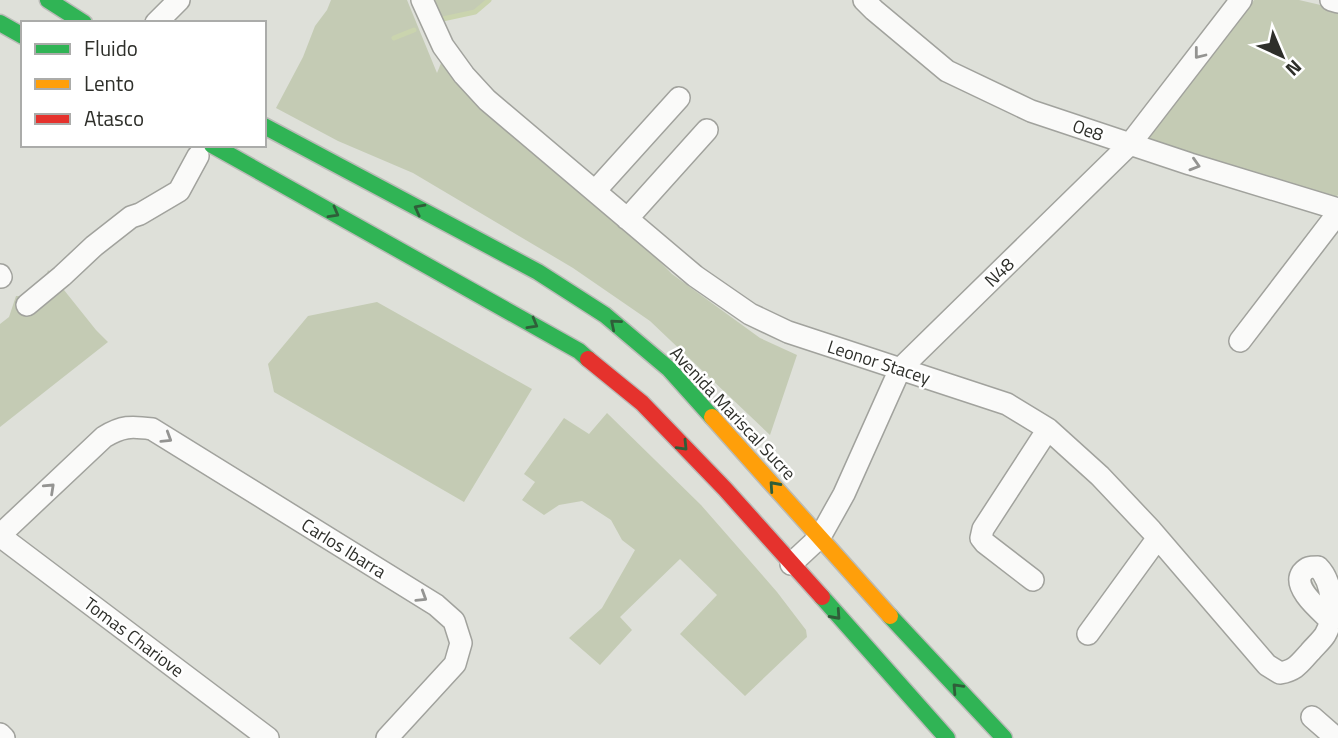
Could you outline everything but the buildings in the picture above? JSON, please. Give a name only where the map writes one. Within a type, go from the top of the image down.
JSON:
[{"type":"main road","points":[[48,0],[81,21]]},
{"type":"main road","points":[[0,23],[21,35]]},
{"type":"main road","name":"Avenida Mariscal Sucre","points":[[266,127],[538,272],[605,315],[669,369],[903,631],[1004,738]]},
{"type":"main road","points":[[205,151],[513,313],[579,351],[642,403],[725,489],[947,738]]},
{"type":"street","points":[[158,21],[179,0]]},
{"type":"street","name":"Leonor Stacey","points":[[422,0],[443,46],[487,100],[695,276],[750,314],[788,331],[1007,404],[1048,429],[1100,476],[1266,665],[1280,673],[1293,671],[1324,636],[1331,621]]},
{"type":"street","name":"Oe8","points":[[864,0],[947,71],[1031,111],[1338,211]]},
{"type":"street","name":"N48","points":[[790,564],[820,537],[844,494],[900,369],[1130,144],[1241,0]]},
{"type":"street","points":[[1331,0],[1338,2]]},
{"type":"street","points":[[595,191],[679,98]]},
{"type":"street","points":[[628,219],[707,130]]},
{"type":"street","points":[[27,304],[131,217],[179,191],[205,151]]},
{"type":"street","points":[[1240,341],[1338,211]]},
{"type":"street","name":"Carlos Ibarra","points":[[0,536],[104,437],[118,428],[134,426],[152,429],[436,605],[454,621],[461,643],[455,664],[387,738]]},
{"type":"street","points":[[1033,580],[981,538],[983,529],[1048,429]]},
{"type":"street","name":"Tomas Chariove","points":[[0,536],[268,738]]},
{"type":"street","points":[[1088,634],[1157,539]]},
{"type":"street","points":[[1312,717],[1336,738]]},
{"type":"street","points":[[0,734],[4,738]]},
{"type":"green space","points":[[331,0],[407,0],[437,73],[446,51],[592,192],[672,274],[760,338],[797,355],[770,435],[650,321],[573,268],[413,173],[338,141],[276,108],[303,57],[315,26]]},
{"type":"green space","points":[[435,0],[489,0],[475,12],[441,18]]},
{"type":"green space","points":[[1254,0],[1299,0],[1338,9],[1338,195],[1330,203],[1142,141]]},
{"type":"green space","points":[[48,270],[108,342],[0,427],[0,324],[9,317],[16,296],[39,292]]},
{"type":"green space","points":[[377,302],[532,389],[464,502],[274,392],[268,364],[308,316]]},
{"type":"green space","points":[[607,413],[701,505],[777,592],[806,630],[807,637],[745,696],[680,634],[717,595],[680,559],[620,617],[632,630],[600,665],[569,638],[602,608],[635,550],[622,540],[611,520],[582,501],[559,505],[544,515],[522,500],[535,482],[524,474],[564,418],[589,434]]},
{"type":"waterway","points":[[438,20],[475,12],[489,0]]},
{"type":"waterway","points":[[394,38],[414,30]]},
{"type":"traffic: fast","points":[[48,0],[81,21]]},
{"type":"traffic: fast","points":[[0,23],[21,35]]},
{"type":"traffic: fast","points":[[266,127],[538,272],[605,315],[669,369],[712,417]]},
{"type":"traffic: fast","points":[[216,147],[579,351],[588,359]]},
{"type":"traffic: fast","points":[[822,597],[947,738]]},
{"type":"traffic: fast","points":[[890,616],[1004,738]]},
{"type":"traffic: slow","points":[[712,417],[890,616]]},
{"type":"traffic: jam","points":[[588,359],[642,403],[725,489],[822,597]]}]
